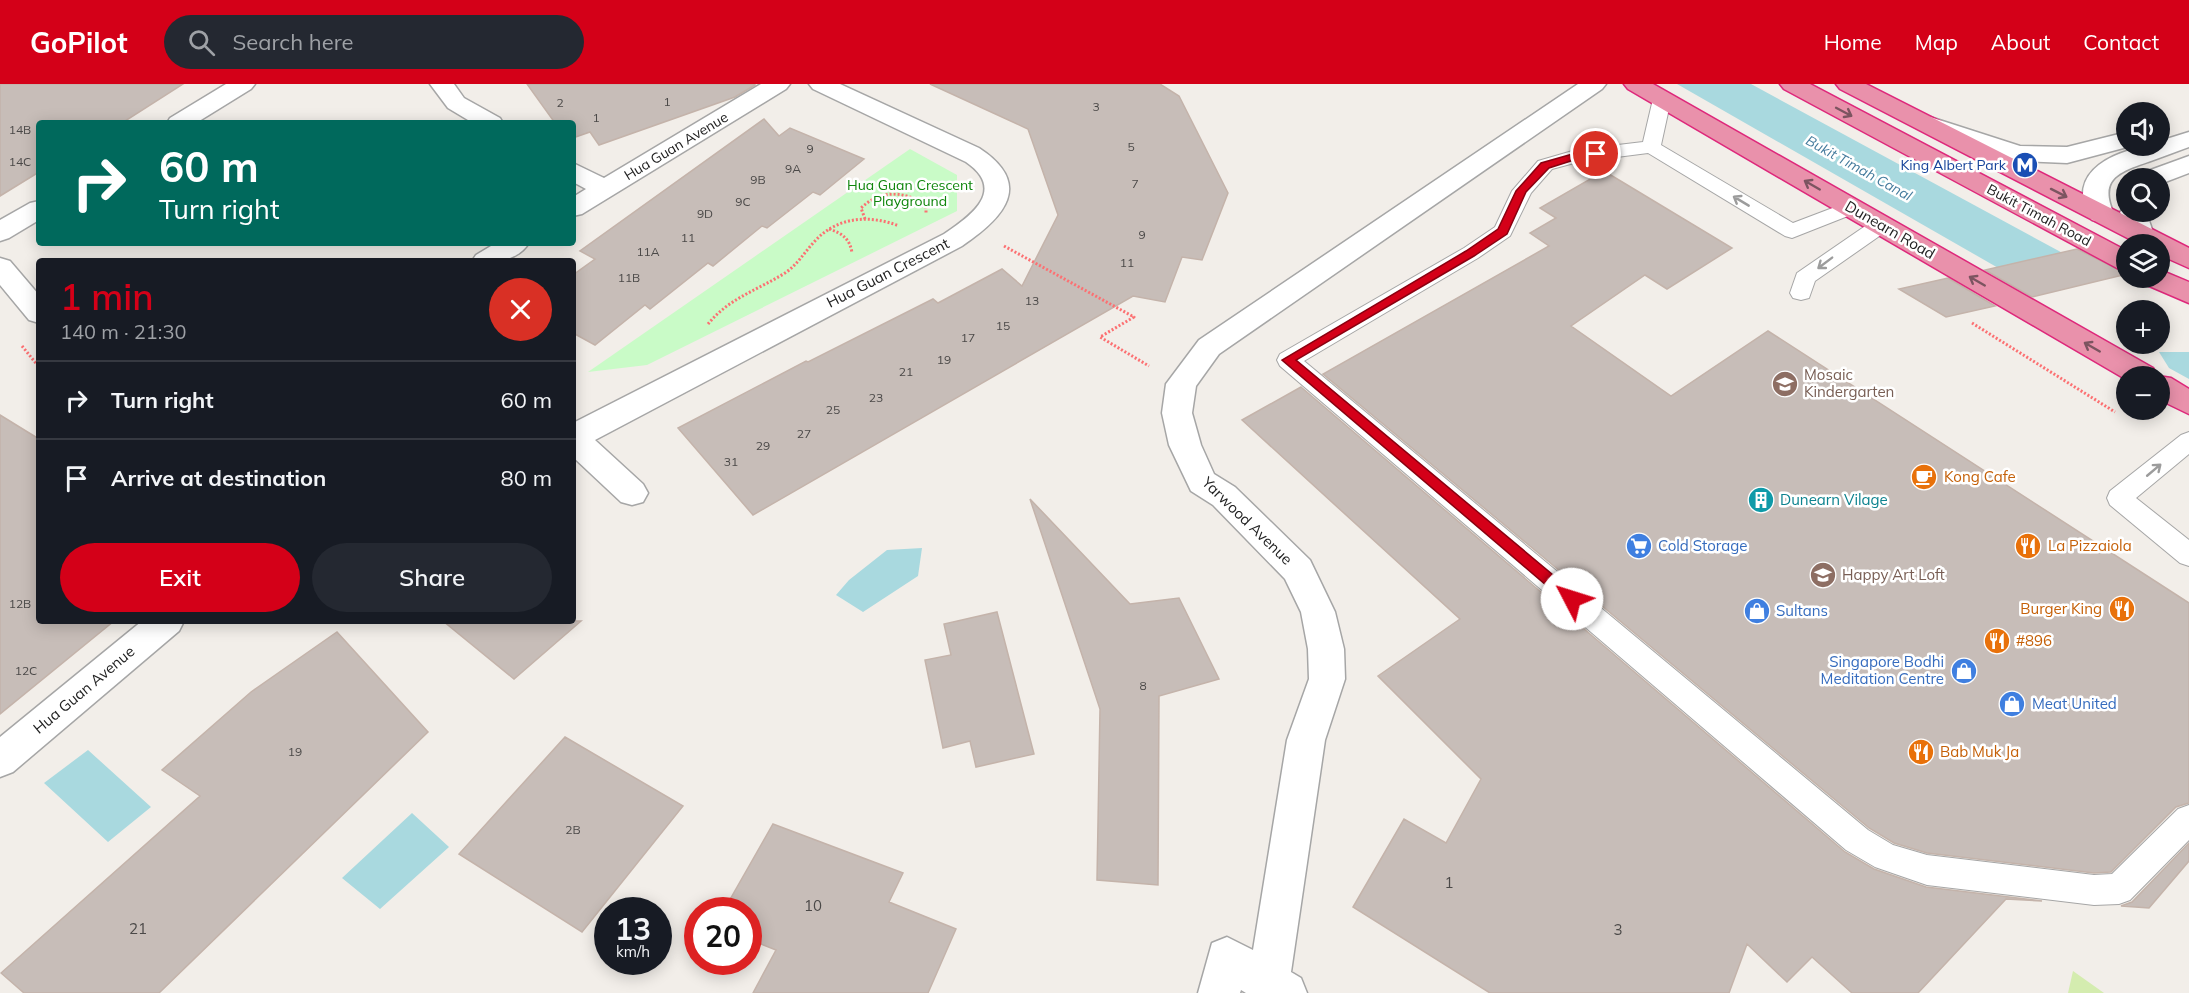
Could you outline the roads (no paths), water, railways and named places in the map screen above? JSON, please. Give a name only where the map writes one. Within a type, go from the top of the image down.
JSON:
[{"type":"highway","name":"Dunearn Road","points":[[1636,84],[2126,366]]},
{"type":"highway","name":"Bukit Timah Road","points":[[1792,84],[2116,256]]},
{"type":"highway","points":[[1848,84],[2101,214],[2137,223],[2189,259]]},
{"type":"highway","points":[[2170,284],[2189,294]]},
{"type":"highway","points":[[2170,392],[2189,403]]},
{"type":"street","points":[[184,120],[243,84]]},
{"type":"street","points":[[442,84],[456,103],[485,120]]},
{"type":"street","name":"Hua Guan Avenue","points":[[576,206],[778,84]]},
{"type":"street","name":"Hua Guan Crescent","points":[[576,435],[935,250],[980,222],[996,203],[998,188],[989,168],[961,148],[821,84]]},
{"type":"street","name":"Yarwood Avenue","points":[[1277,988],[1306,740],[1327,679],[1326,649],[1318,612],[1298,570],[1224,496],[1202,482],[1185,445],[1177,413],[1181,384],[1209,347],[1594,84]]},
{"type":"street","points":[[2170,125],[2189,118]]},
{"type":"street","points":[[1914,119],[2018,153],[2067,155],[2116,142]]},
{"type":"street","points":[[2101,214],[2095,201],[2096,183],[2111,166],[2189,140]]},
{"type":"street","points":[[2170,172],[2189,164]]},
{"type":"street","points":[[576,173],[604,189]]},
{"type":"street","points":[[0,232],[36,210]]},
{"type":"street","points":[[491,258],[511,246]]},
{"type":"street","points":[[0,267],[36,309]]},
{"type":"street","name":"Hua Guan Crescent","points":[[576,440],[632,493]]},
{"type":"street","name":"Hua Guan Avenue","points":[[0,760],[163,624]]},
{"type":"street","points":[[1223,975],[1277,988]]},
{"type":"lane","points":[[1651,147],[1662,99]]},
{"type":"lane","points":[[1851,207],[1792,231],[1651,147],[1576,156],[1545,165],[1522,191],[1503,231],[1470,253],[1288,360],[1857,840],[1886,857],[1927,870],[2094,890],[2119,889],[2189,819]]},
{"type":"lane","points":[[1801,293],[1805,278],[1881,225]]},
{"type":"lane","points":[[2189,441],[2119,498],[2189,556]]},
{"type":"water","name":"Bukit Timah Canal","points":[[1677,84],[1751,84],[2094,270],[2035,289]]},
{"type":"water","points":[[2189,352],[2189,379],[2168,366],[2160,354]]},
{"type":"water","points":[[922,548],[918,576],[863,612],[836,595],[849,580],[887,550]]},
{"type":"water","points":[[88,750],[151,807],[108,842],[44,783]]},
{"type":"water","points":[[412,813],[449,847],[380,909],[342,878]]},
{"type":"place","name":"King Albert Park","points":[[2025,165]]},
{"type":"place","name":"Mosaic Kindergarten","points":[[1785,384]]},
{"type":"place","name":"Kong Cafe","points":[[1924,477]]},
{"type":"place","name":"Dunearn Vilage","points":[[1761,500]]},
{"type":"place","name":"Cold Storage","points":[[1639,546]]},
{"type":"place","name":"La Pizzaiola","points":[[2028,546]]},
{"type":"place","name":"Happy Art Loft","points":[[1823,575]]},
{"type":"place","name":"Burger King","points":[[2122,609]]},
{"type":"place","name":"Sultans","points":[[1757,611]]},
{"type":"place","name":"#896","points":[[1997,641]]},
{"type":"place","name":"Singapore Bodhi Meditation Centre","points":[[1964,671]]},
{"type":"place","name":"Meat United","points":[[2012,704]]},
{"type":"place","name":"Bab Muk Ja","points":[[1921,752]]},
{"type":"park label","name":"Hua Guan Crescent Playground","points":[[910,193]]}]
